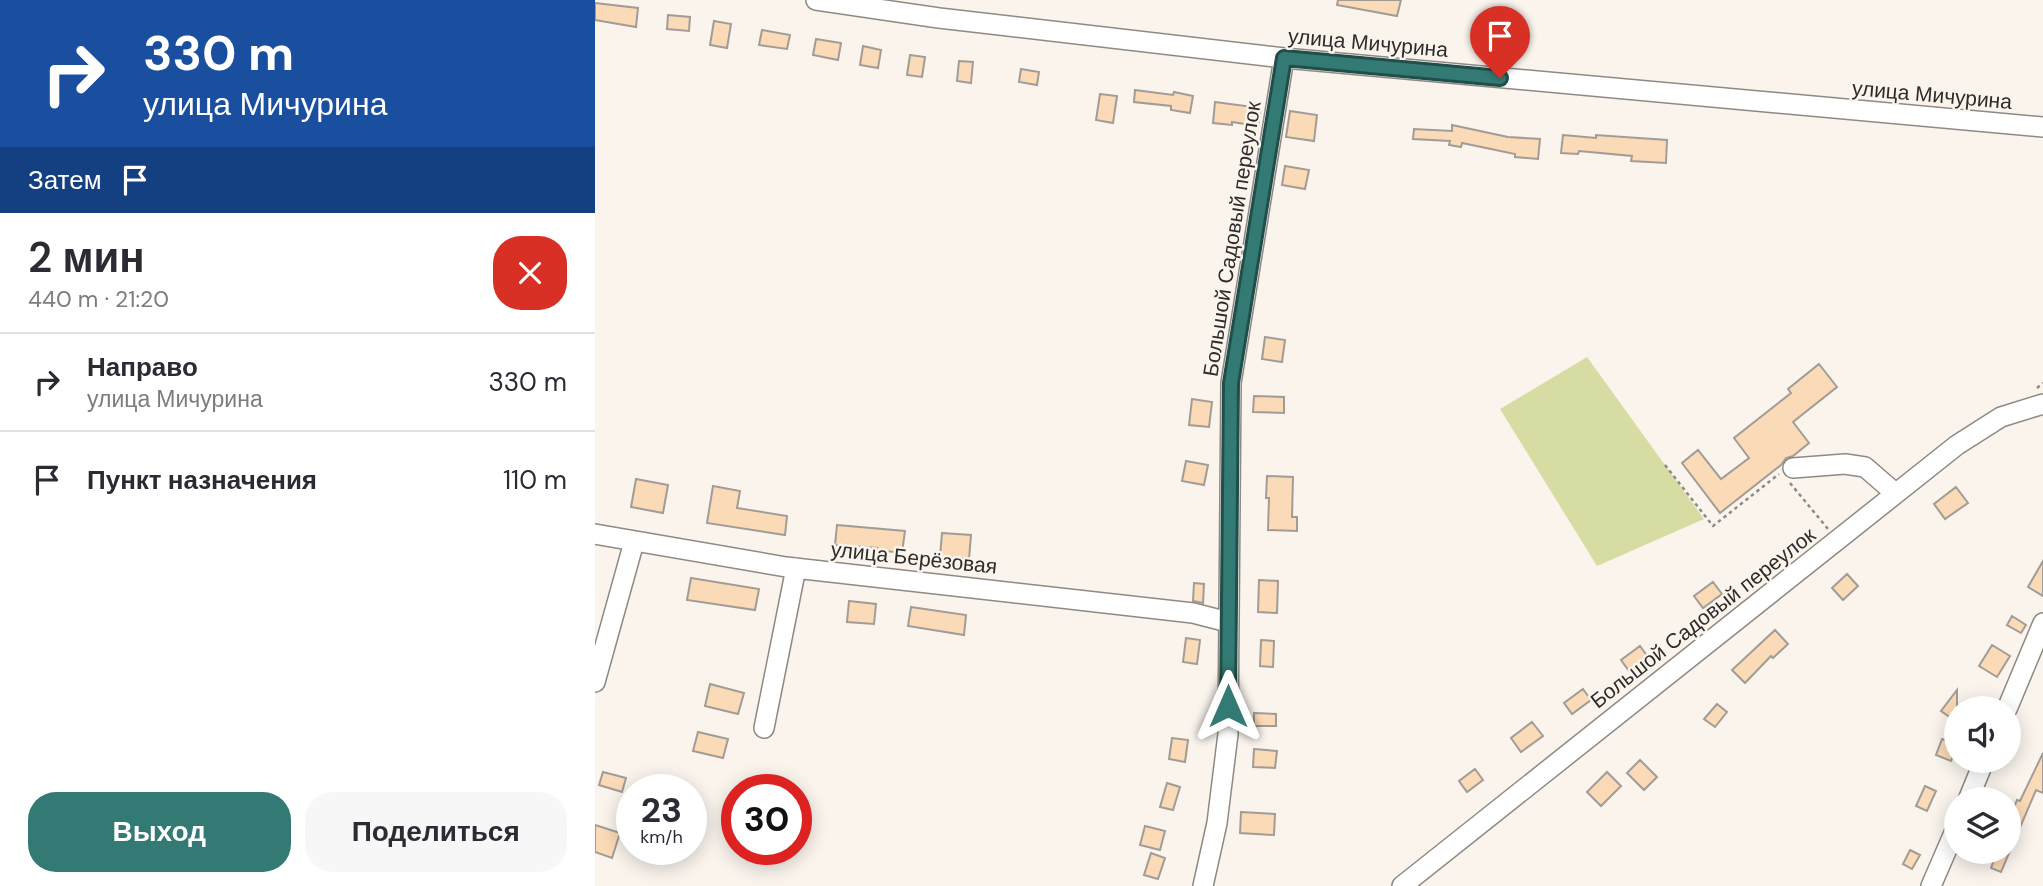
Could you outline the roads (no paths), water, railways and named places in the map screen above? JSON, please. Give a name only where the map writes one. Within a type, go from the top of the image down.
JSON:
[{"type":"street","name":"улица Мичурина","points":[[815,0],[939,18],[1284,58],[2043,127]]},
{"type":"street","name":"Большой Садовый переулок","points":[[1203,886],[1217,823],[1228,734],[1231,383],[1284,58]]},
{"type":"street","name":"Большой Садовый переулок","points":[[1402,886],[1957,444],[2001,418],[2043,404]]},
{"type":"street","points":[[1788,474],[1845,464],[1865,467],[1895,493]]},
{"type":"street","name":"улица Берёзовая","points":[[595,534],[796,568],[1193,613],[1228,622]]},
{"type":"street","points":[[595,682],[634,542]]},
{"type":"street","points":[[764,728],[796,568]]},
{"type":"street","points":[[2012,696],[2043,623]]},
{"type":"street","points":[[1931,886],[1944,856]]}]
